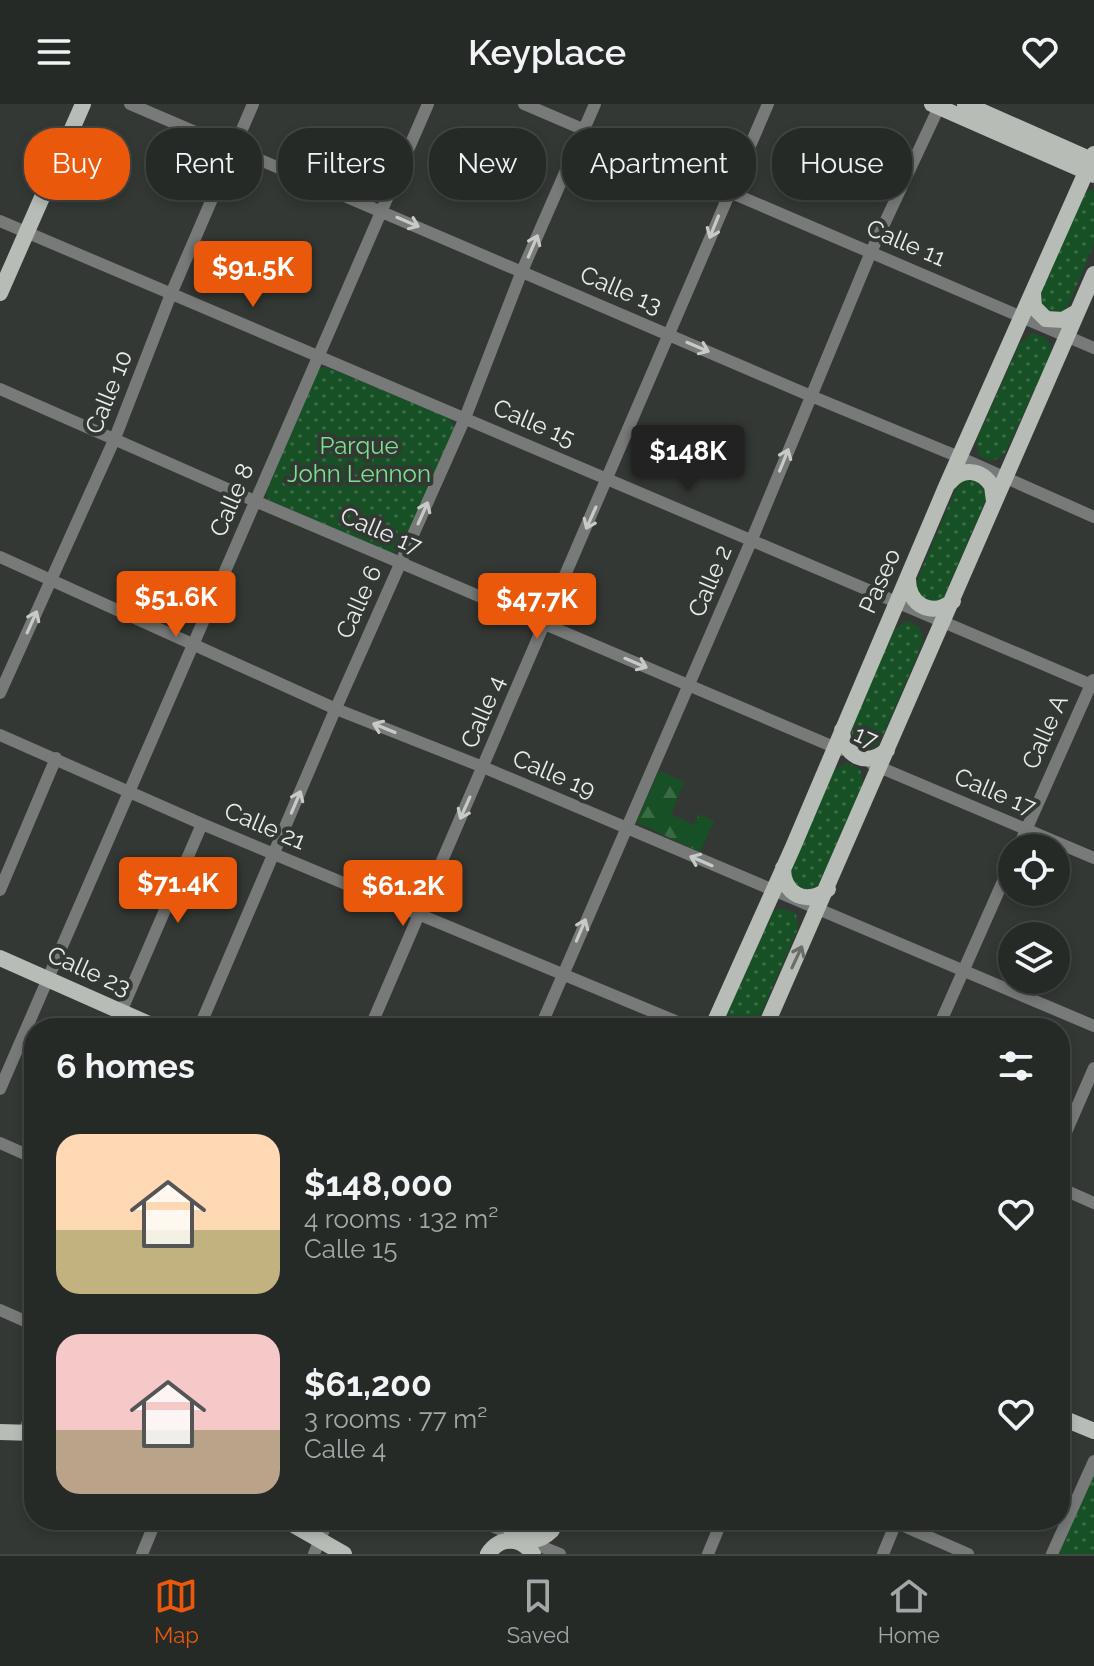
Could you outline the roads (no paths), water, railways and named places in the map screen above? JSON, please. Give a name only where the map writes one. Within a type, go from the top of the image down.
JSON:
[{"type":"main road","points":[[0,293],[83,104]]},
{"type":"main road","points":[[965,104],[1092,164]]},
{"type":"main road","points":[[935,105],[1092,164]]},
{"type":"main road","name":"Paseo","points":[[717,1018],[959,457],[1092,164]]},
{"type":"main road","points":[[770,1018],[1094,274]]},
{"type":"main road","points":[[1033,291],[1034,307],[1046,319],[1063,320],[1077,312]]},
{"type":"main road","points":[[1014,333],[1027,324],[1043,326],[1056,338],[1059,354]]},
{"type":"main road","points":[[970,433],[968,450],[981,466],[1001,467],[1014,457]]},
{"type":"main road","points":[[946,487],[957,474],[978,473],[992,486],[994,503]]},
{"type":"main road","points":[[908,579],[911,596],[921,607],[939,609],[953,600]]},
{"type":"main road","points":[[894,609],[919,611],[932,624],[934,640]]},
{"type":"main road","points":[[842,728],[845,746],[857,757],[873,759],[887,750]]},
{"type":"main road","points":[[783,868],[790,892],[798,896],[814,898],[828,889]]},
{"type":"main road","points":[[765,909],[778,900],[795,901],[807,912],[810,929]]},
{"type":"main road","name":"Calle 23","points":[[0,958],[135,1018]]},
{"type":"main road","points":[[1070,1421],[1094,1431]]},
{"type":"main road","points":[[0,1432],[24,1433]]},
{"type":"main road","points":[[297,1530],[317,1547],[344,1554]]},
{"type":"main road","points":[[488,1554],[499,1530]]},
{"type":"main road","points":[[510,1530],[522,1539],[539,1540],[549,1530]]},
{"type":"main road","points":[[488,1554],[499,1543],[513,1540],[545,1552],[552,1530]]},
{"type":"street","name":"Calle 13","points":[[130,104],[186,128]]},
{"type":"street","name":"Calle 10","points":[[242,128],[253,104]]},
{"type":"street","name":"Calle 8","points":[[30,1018],[428,104]]},
{"type":"street","name":"Calle 11","points":[[524,104],[581,128]]},
{"type":"street","name":"Calle 6","points":[[583,128],[595,104]]},
{"type":"street","name":"Calle 4","points":[[756,130],[768,104]]},
{"type":"street","name":"Calle 2","points":[[544,1018],[752,539],[935,105]]},
{"type":"street","name":"Calle 13","points":[[262,160],[1094,517]]},
{"type":"street","name":"Calle 6","points":[[203,1018],[465,418],[562,178]]},
{"type":"street","name":"Calle 10","points":[[0,693],[115,438],[211,200]]},
{"type":"street","name":"Calle 4","points":[[374,1018],[670,335],[725,200]]},
{"type":"street","name":"Calle 11","points":[[747,200],[1094,348]]},
{"type":"street","name":"Calle 15","points":[[0,221],[752,539],[894,609]]},
{"type":"street","name":"Calle 17","points":[[0,389],[834,747]]},
{"type":"street","name":"Calle 19","points":[[0,557],[336,709],[483,767],[1094,1026]]},
{"type":"street","points":[[919,611],[1093,682]]},
{"type":"street","name":"Calle A","points":[[1024,834],[1093,682]]},
{"type":"street","name":"Calle 21","points":[[0,735],[202,824],[667,1018]]},
{"type":"street","name":"17","points":[[834,747],[879,767]]},
{"type":"street","points":[[0,890],[56,758]]},
{"type":"street","name":"Calle 17","points":[[879,767],[1094,858]]},
{"type":"street","points":[[121,1012],[202,824]]},
{"type":"street","points":[[942,1018],[998,892]]},
{"type":"street","name":"Calle 8","points":[[0,1089],[24,1033]]},
{"type":"street","points":[[1070,1123],[1094,1068]]},
{"type":"street","points":[[0,1143],[24,1154]]},
{"type":"street","points":[[1070,1192],[1094,1203]]},
{"type":"street","points":[[0,1310],[24,1321]]},
{"type":"street","points":[[1070,1514],[1094,1461]]},
{"type":"street","points":[[142,1554],[152,1530]]},
{"type":"street","points":[[708,1554],[718,1530]]},
{"type":"street","points":[[883,1554],[892,1530]]},
{"type":"street","points":[[915,1530],[968,1554]]},
{"type":"street","points":[[1052,1554],[1063,1530]]},
{"type":"street","points":[[522,1539],[545,1552]]},
{"type":"park label","name":"Parque John Lennon","points":[[359,460]]}]
